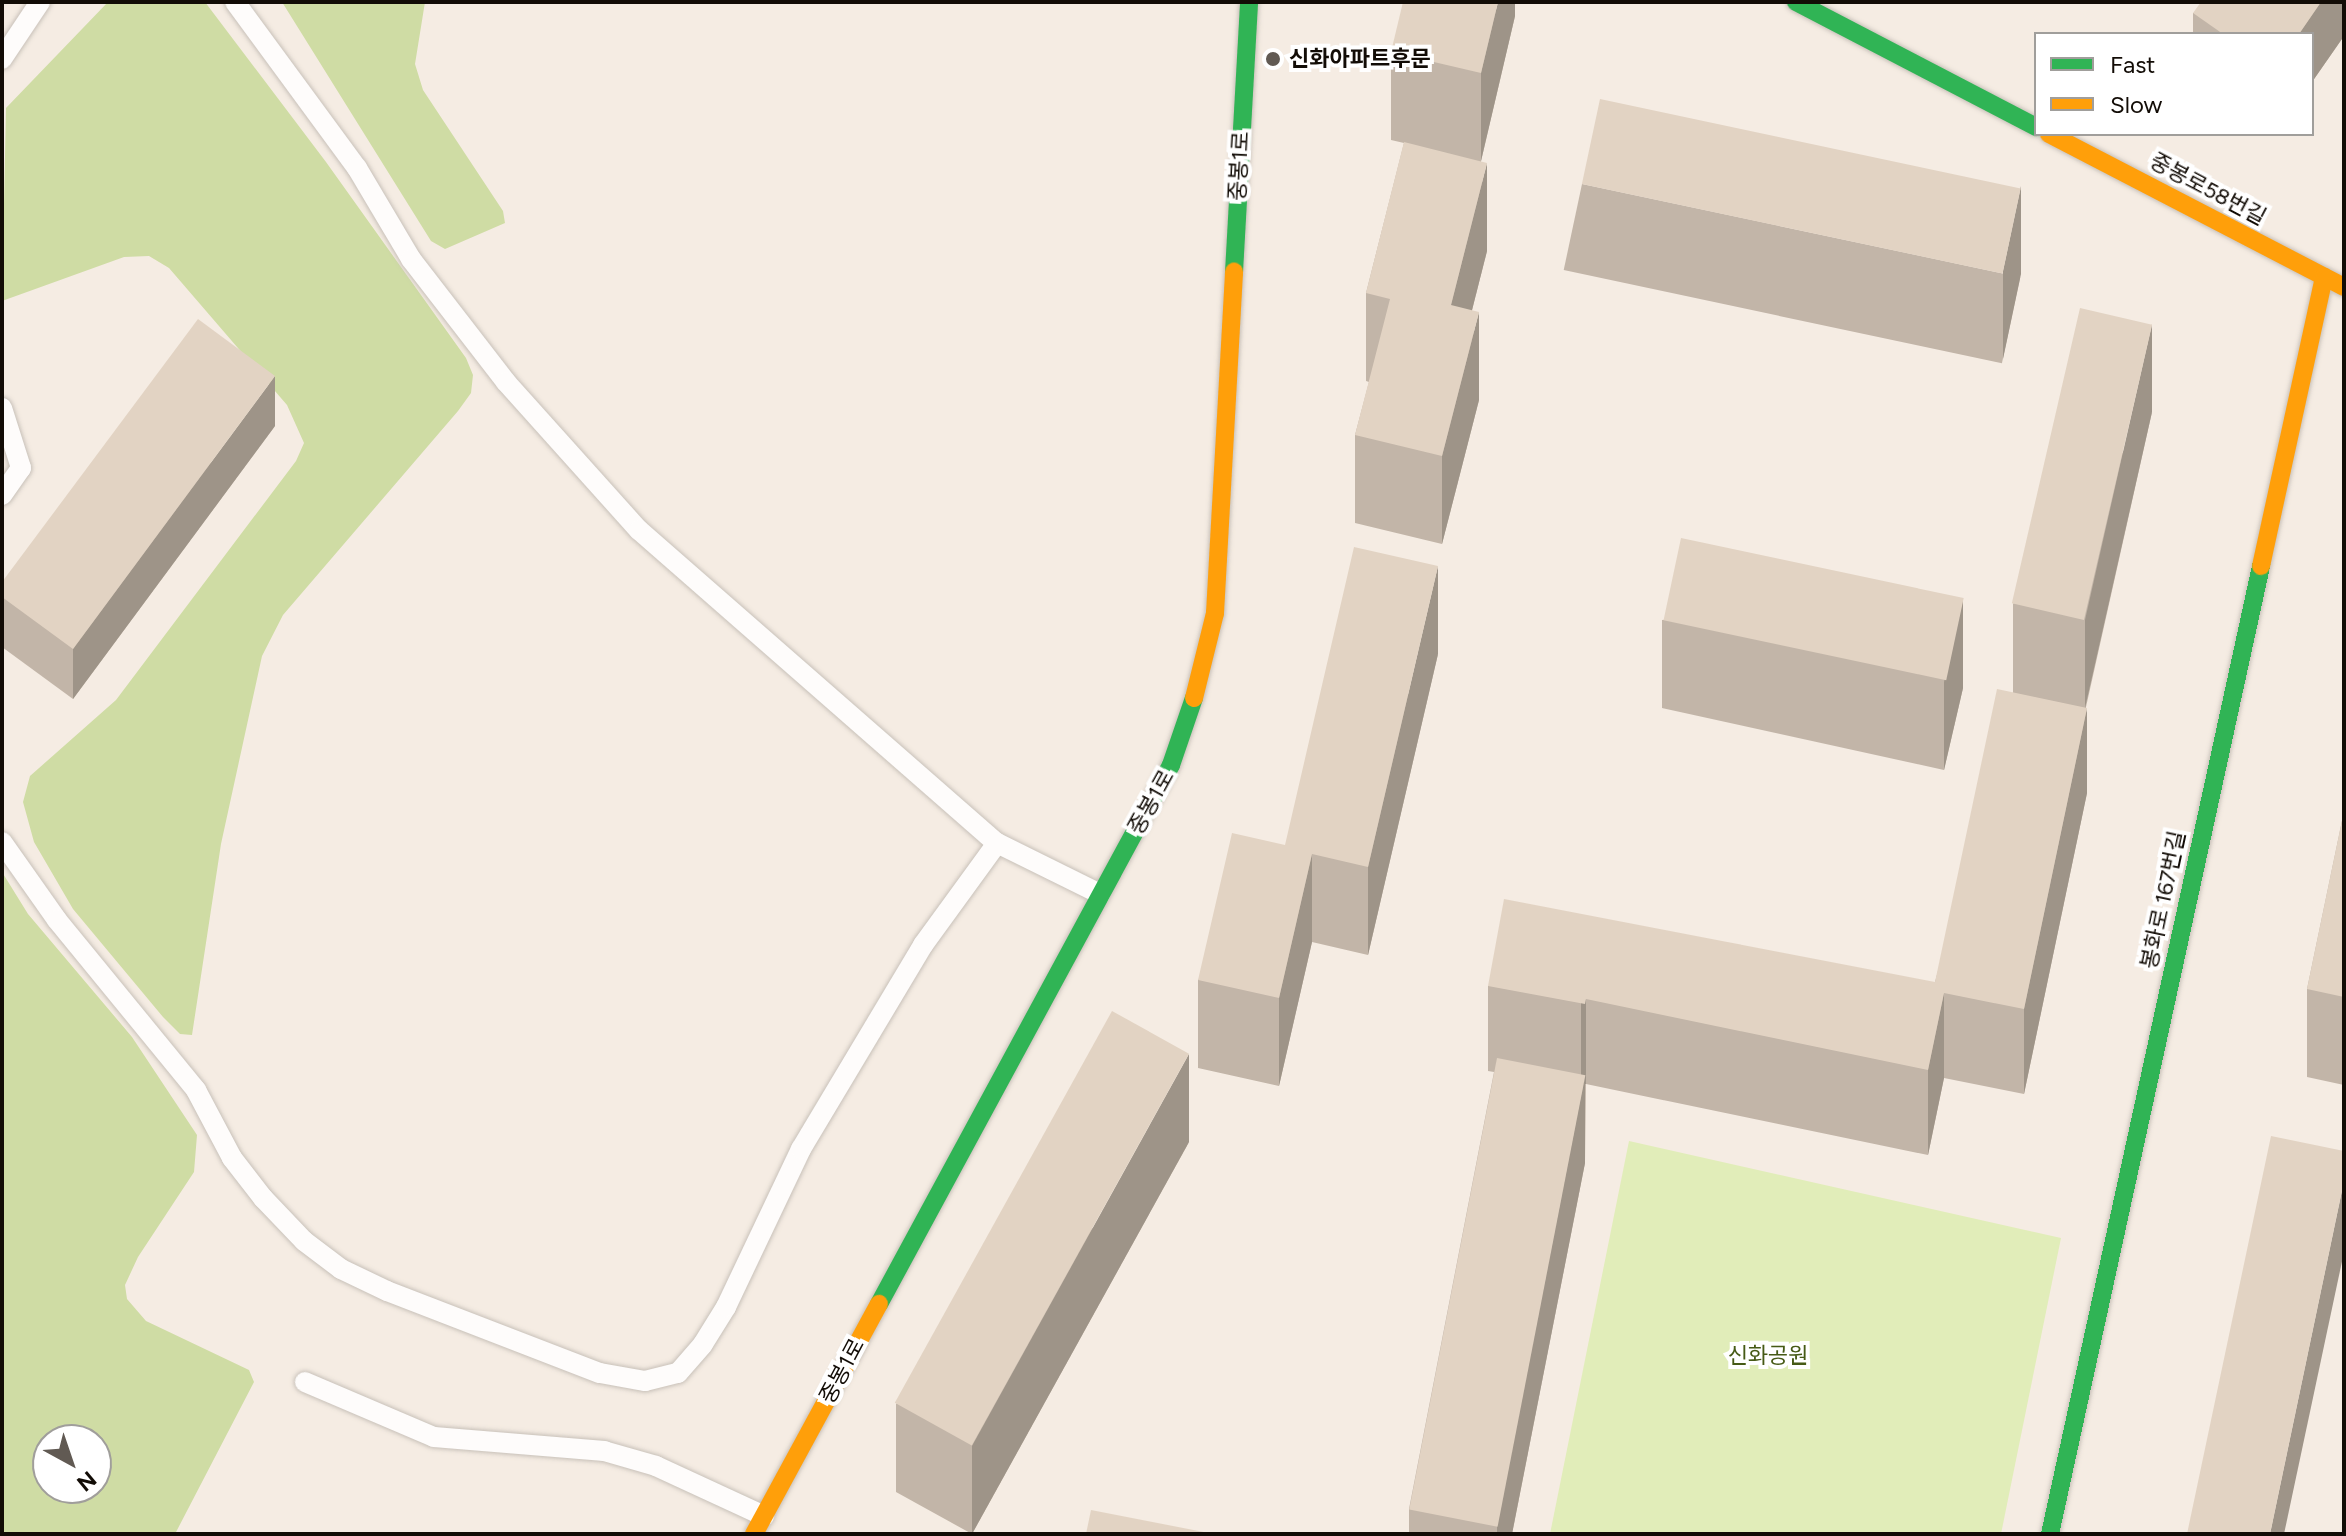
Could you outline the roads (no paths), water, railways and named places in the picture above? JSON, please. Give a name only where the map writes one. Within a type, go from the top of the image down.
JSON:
[{"type":"street","name":"중봉1로","points":[[759,1525],[1171,765],[1207,661],[1215,613],[1249,2]]},
{"type":"street","points":[[1796,2],[2034,126]]},
{"type":"street","name":"중봉로58번길","points":[[2053,136],[2344,287]]},
{"type":"street","name":"봉화로 167번길","points":[[2050,1534],[2324,277]]},
{"type":"lane","points":[[2,59],[40,2]]},
{"type":"lane","points":[[235,2],[357,168],[411,259],[564,451],[639,530],[997,843],[1100,894]]},
{"type":"lane","points":[[2,408],[21,468],[2,495]]},
{"type":"lane","points":[[2,842],[57,920],[196,1090],[232,1158],[263,1198],[304,1241],[341,1269],[387,1291],[600,1373],[645,1381],[678,1373],[703,1344],[726,1307],[801,1149],[923,945],[997,843]]},
{"type":"lane","name":"중봉1로","points":[[305,1382],[434,1437],[604,1451],[656,1466],[759,1525]]},
{"type":"place","name":"신화아파트후문","points":[[1273,59]]},
{"type":"park label","name":"신화공원","points":[[1768,1356]]}]
